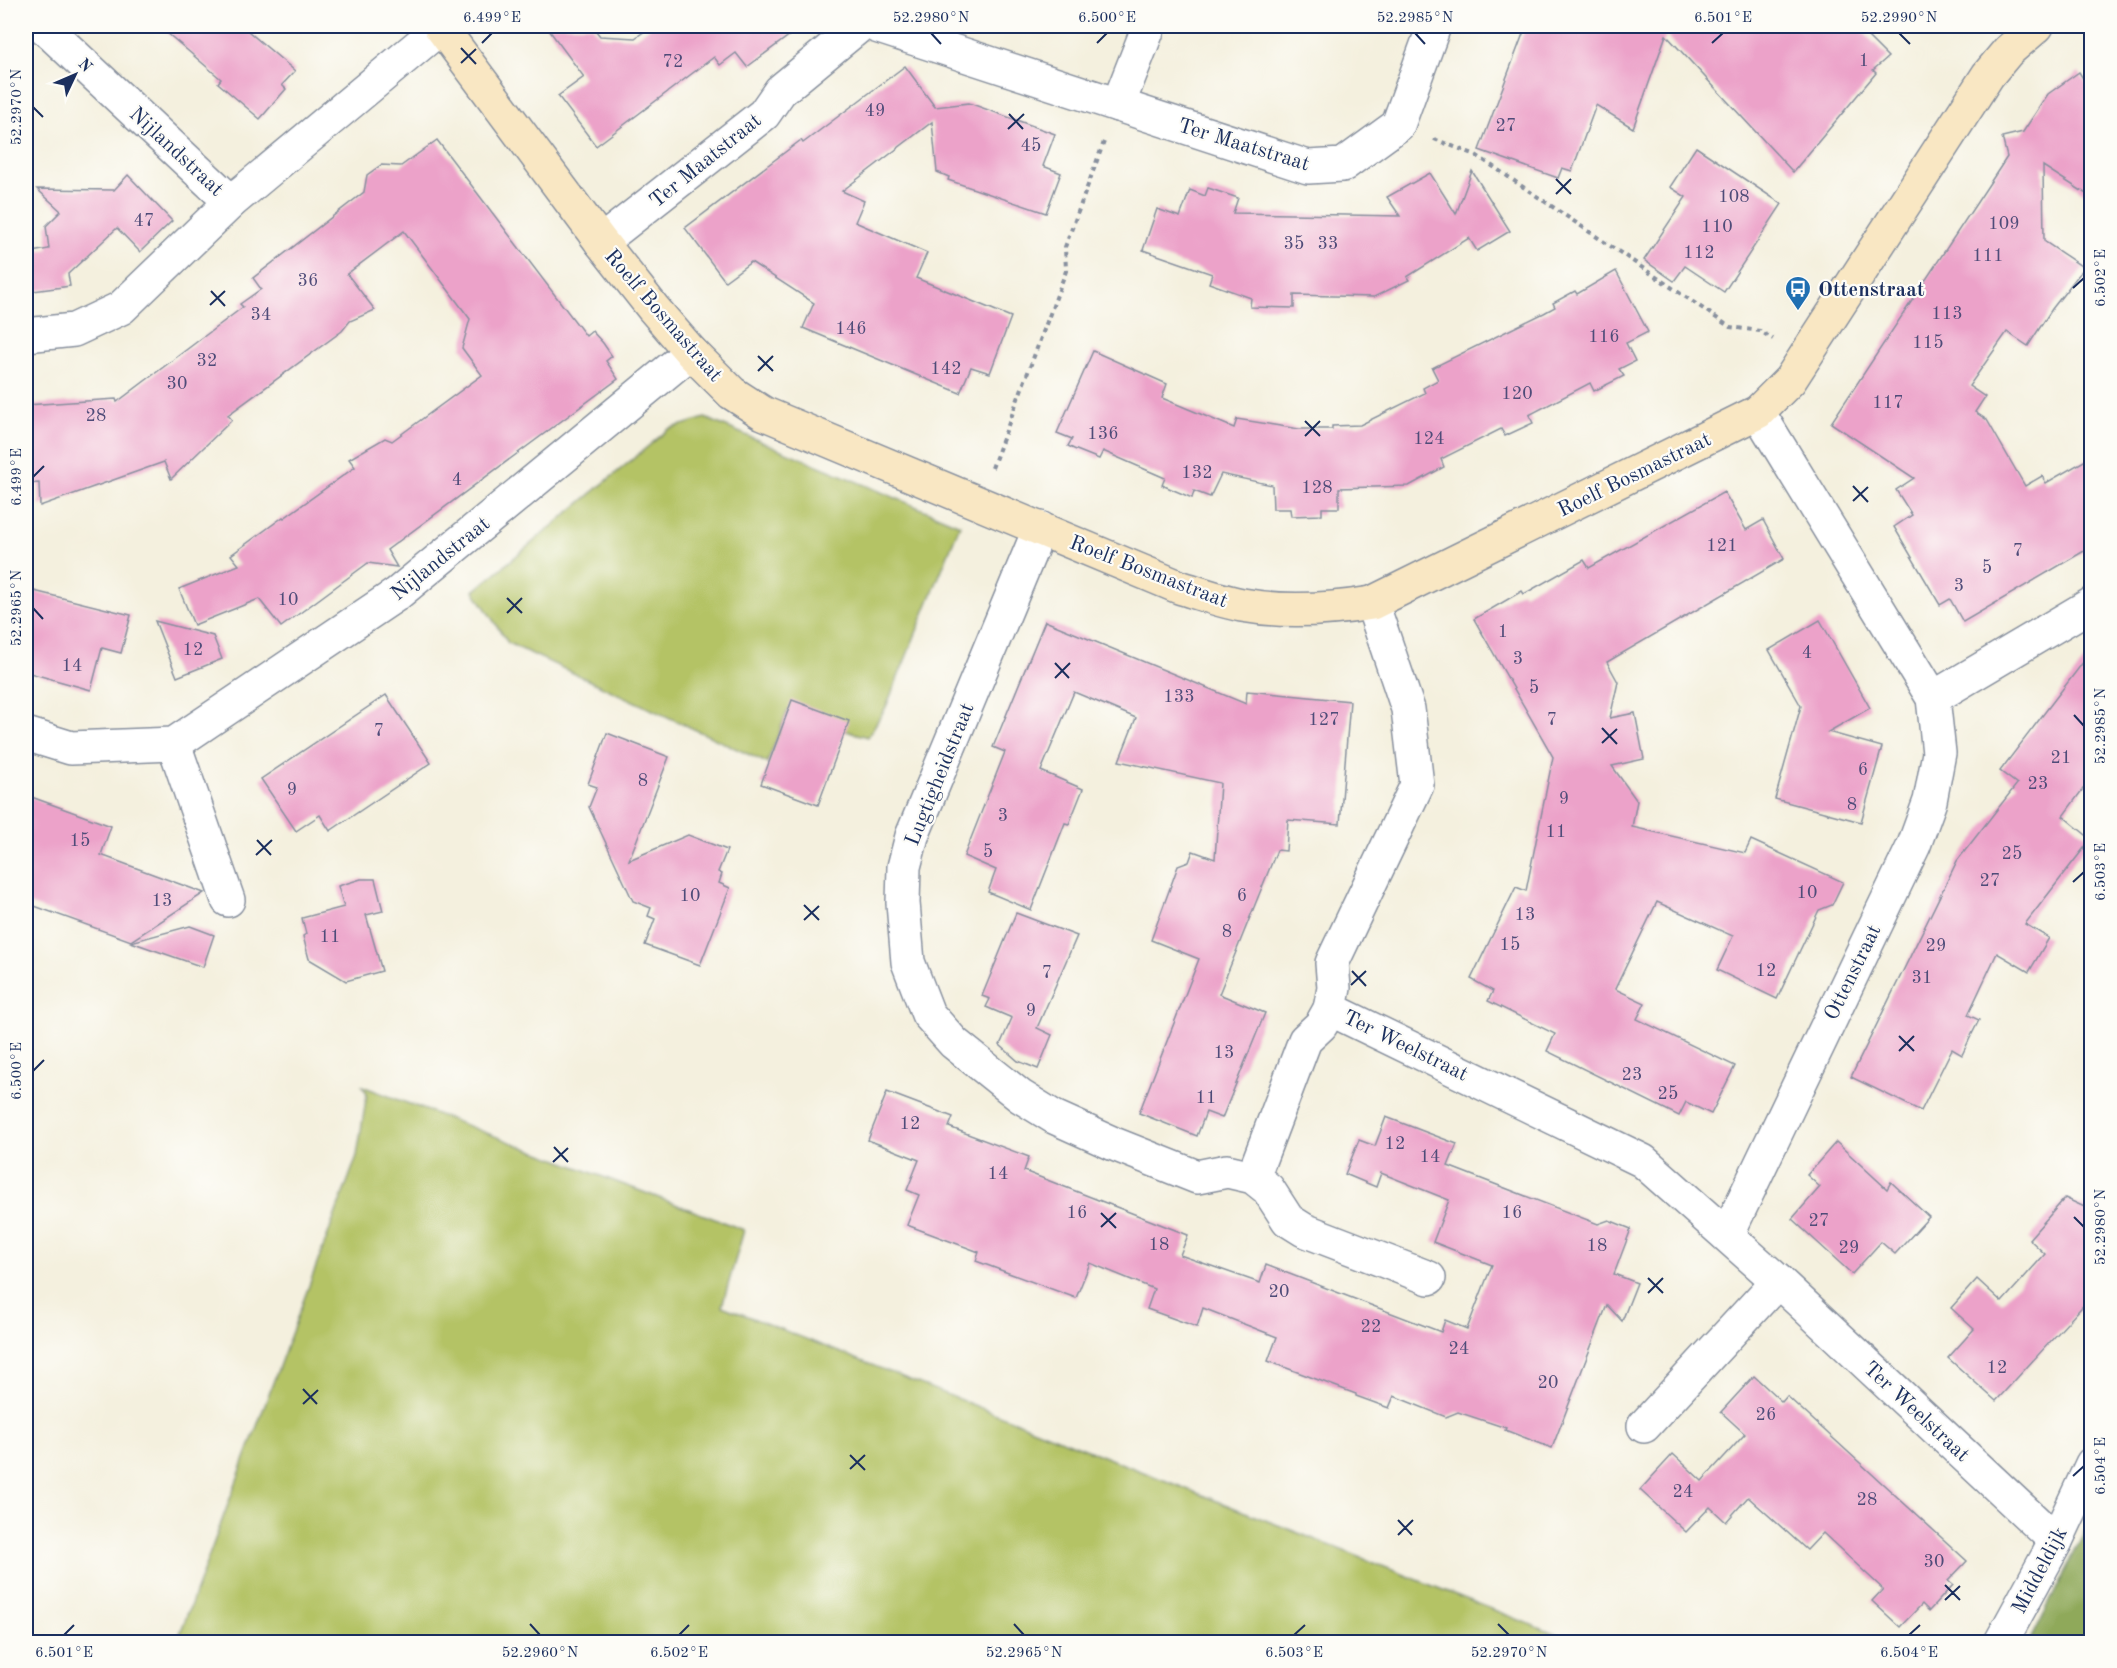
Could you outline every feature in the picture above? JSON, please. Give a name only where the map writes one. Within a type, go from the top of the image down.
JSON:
[{"type":"street","name":"Nijlandstraat","points":[[43,26],[231,202]]},
{"type":"street","name":"Nijlandstraat","points":[[26,334],[74,330],[121,308],[231,202],[440,26]]},
{"type":"street","name":"Roelf Bosmastraat","points":[[440,26],[601,242],[691,352],[732,393],[763,413],[1179,587],[1241,605],[1291,610],[1334,609],[1372,603],[1758,412],[1790,380],[1988,75],[2029,28]]},
{"type":"street","name":"Ter Maatstraat","points":[[601,242],[764,114],[780,91],[859,26]]},
{"type":"street","name":"Ter Maatstraat","points":[[876,26],[1308,167],[1343,165],[1398,125]]},
{"type":"street","points":[[1118,105],[1149,26]]},
{"type":"street","points":[[1398,125],[1434,26]]},
{"type":"street","name":"Nijlandstraat","points":[[174,744],[397,594],[691,352]]},
{"type":"street","name":"Ottenstraat","points":[[1727,1235],[1914,845],[1930,801],[1939,753],[1933,698],[1758,412]]},
{"type":"street","name":"Lugtigheidstraat","points":[[1040,528],[912,836],[904,867],[903,903],[908,962],[928,1014],[947,1036],[987,1071],[1028,1102],[1064,1122],[1197,1177],[1227,1171],[1253,1177]]},
{"type":"street","name":"Ter Weelstraat","points":[[1372,603],[1408,709],[1418,785],[1332,963],[1334,988],[1330,1009],[1643,1161],[1778,1281],[2056,1541]]},
{"type":"street","points":[[1933,698],[2091,604]]},
{"type":"street","points":[[26,734],[71,748],[174,744],[228,900]]},
{"type":"street","points":[[1330,1009],[1321,1025],[1305,1040],[1253,1177],[1268,1189],[1288,1220],[1304,1230],[1429,1278]]},
{"type":"street","points":[[1644,1426],[1778,1281]]},
{"type":"street","name":"Middeldijk","points":[[2001,1642],[2056,1541],[2091,1464]]},
{"type":"path","points":[[979,502],[1066,271],[1065,247],[1118,105]]},
{"type":"path","points":[[1398,125],[1476,155],[1730,327],[1760,330],[1804,359]]},
{"type":"green space","points":[[705,418],[960,525],[886,707],[868,737],[788,710],[767,763],[508,643],[474,591],[669,429]]},
{"type":"green space","points":[[362,1086],[744,1230],[722,1306],[1575,1642],[177,1642],[357,1156],[367,1093]]},
{"type":"green space","points":[[2091,1519],[2091,1642],[2030,1642]]},
{"type":"building","points":[[159,26],[242,26],[295,71],[282,85],[286,89],[260,119],[218,83],[221,79]]},
{"type":"building","points":[[546,26],[592,26],[600,36],[635,38],[652,26],[802,26],[747,67],[736,53],[720,65],[714,57],[596,146],[558,96],[584,77]]},
{"type":"building","points":[[1526,26],[1857,26],[1888,57],[1873,70],[1876,73],[1793,172],[1666,35],[1633,128],[1596,105],[1572,171],[1562,168],[1558,178],[1479,150]]},
{"type":"building","points":[[905,66],[935,107],[969,103],[1055,134],[1043,166],[1061,173],[1046,213],[948,180],[949,177],[937,172],[932,122],[842,191],[864,201],[855,222],[927,253],[916,278],[1011,317],[990,373],[971,367],[960,393],[803,328],[814,303],[751,262],[725,281],[685,228],[801,140],[803,143]]},
{"type":"building","points":[[2079,72],[2091,91],[2091,197],[2043,166],[2044,241],[2084,268],[2052,309],[2028,346],[2007,332],[1969,386],[1985,397],[1975,412],[1987,420],[2025,486],[2042,476],[2046,483],[2091,457],[2091,547],[1963,622],[1950,599],[1940,605],[1894,527],[1912,515],[1896,490],[1914,478],[1831,423],[2007,157],[2002,137],[2023,132],[2048,94]]},
{"type":"building","points":[[437,140],[586,336],[592,331],[603,343],[612,356],[606,361],[618,379],[387,550],[397,567],[368,563],[281,627],[259,599],[194,625],[179,589],[239,565],[231,555],[355,467],[349,459],[385,438],[392,441],[482,375],[462,348],[470,319],[404,231],[347,274],[375,310],[350,321],[342,331],[228,415],[232,420],[171,479],[164,462],[40,506],[39,483],[26,484],[26,405],[116,399],[117,402],[243,307],[240,304],[261,289],[253,278],[364,192],[367,175],[381,165],[401,166]]},
{"type":"building","points":[[1696,147],[1782,204],[1724,292],[1685,266],[1674,281],[1644,260],[1686,197],[1670,187]]},
{"type":"building","points":[[1472,171],[1510,231],[1477,251],[1469,238],[1407,277],[1409,280],[1374,297],[1294,295],[1294,308],[1250,307],[1251,298],[1209,283],[1212,274],[1143,250],[1157,209],[1180,217],[1190,190],[1205,196],[1208,188],[1238,198],[1233,213],[1400,216],[1387,197],[1430,173],[1456,214]]},
{"type":"building","points":[[128,175],[172,221],[140,252],[117,228],[68,274],[70,286],[26,292],[26,253],[49,249],[46,226],[61,211],[37,189],[114,190]]},
{"type":"building","points":[[1616,271],[1648,332],[1626,343],[1635,361],[1619,369],[1624,376],[1594,391],[1590,383],[1529,415],[1533,423],[1505,436],[1501,429],[1441,459],[1444,467],[1409,486],[1339,488],[1339,508],[1322,508],[1322,515],[1291,516],[1290,509],[1273,509],[1272,485],[1221,474],[1210,497],[1194,491],[1192,498],[1162,485],[1165,478],[1103,451],[1099,459],[1074,449],[1068,446],[1072,439],[1057,433],[1093,351],[1167,384],[1162,398],[1234,428],[1237,419],[1299,429],[1332,429],[1332,426],[1360,425],[1425,393],[1423,388],[1438,380],[1432,368],[1544,313],[1555,307],[1553,303],[1575,291],[1577,294]]},
{"type":"building","points":[[1724,492],[1746,530],[1763,520],[1784,559],[1607,662],[1618,682],[1610,718],[1635,713],[1644,759],[1612,766],[1637,801],[1632,827],[1745,853],[1751,840],[1843,882],[1832,905],[1819,910],[1777,999],[1717,970],[1733,936],[1657,902],[1615,989],[1645,1003],[1637,1019],[1735,1066],[1711,1114],[1686,1102],[1679,1116],[1547,1051],[1555,1034],[1488,1001],[1493,991],[1471,979],[1516,887],[1526,891],[1553,757],[1474,619],[1522,591],[1524,594],[1584,560],[1589,568]]},
{"type":"building","points":[[26,589],[131,615],[121,653],[102,648],[91,690],[26,672]]},
{"type":"building","points":[[1820,620],[1870,708],[1828,732],[1882,747],[1861,822],[1775,799],[1801,706],[1769,650]]},
{"type":"building","points":[[155,621],[213,636],[222,659],[177,677]]},
{"type":"building","points":[[1045,621],[1246,704],[1247,691],[1350,701],[1340,824],[1288,820],[1286,851],[1277,850],[1219,994],[1265,1013],[1222,1118],[1206,1112],[1197,1136],[1139,1113],[1199,959],[1151,940],[1178,866],[1189,862],[1193,851],[1215,859],[1220,783],[1119,761],[1136,718],[1074,692],[1041,771],[1083,789],[1069,824],[1065,823],[1031,910],[988,892],[996,870],[964,856],[1005,752],[993,747]]},
{"type":"building","points":[[2091,652],[2091,778],[2063,816],[2091,839],[2025,924],[2049,938],[2029,972],[1997,953],[1968,1015],[1979,1020],[1962,1055],[1952,1049],[1921,1111],[1851,1077],[1957,861],[2017,784],[2000,771]]},
{"type":"building","points":[[386,695],[431,763],[330,831],[320,815],[296,831],[261,779]]},
{"type":"building","points":[[792,700],[849,721],[818,805],[761,784]]},
{"type":"building","points":[[607,733],[669,757],[629,860],[688,835],[727,850],[718,872],[722,874],[719,883],[730,888],[700,965],[645,945],[655,919],[648,916],[651,908],[633,901],[589,807],[597,787],[588,784]]},
{"type":"building","points":[[26,795],[111,826],[101,855],[204,893],[131,941],[26,903]]},
{"type":"building","points":[[361,879],[375,879],[383,911],[366,915],[382,971],[346,981],[309,959],[303,936],[306,934],[302,918],[344,907],[338,886]]},
{"type":"building","points":[[1016,913],[1077,936],[1037,1028],[1052,1035],[1038,1069],[1018,1061],[1000,1045],[1012,1018],[986,1007],[990,999],[982,996]]},
{"type":"building","points":[[190,926],[214,935],[203,967],[131,942]]},
{"type":"building","points":[[887,1092],[953,1117],[949,1127],[1029,1157],[1024,1171],[1188,1235],[1180,1255],[1260,1283],[1266,1265],[1441,1332],[1445,1320],[1467,1329],[1492,1265],[1433,1242],[1449,1200],[1381,1173],[1376,1187],[1345,1174],[1359,1140],[1375,1146],[1386,1117],[1457,1144],[1448,1166],[1598,1224],[1609,1220],[1631,1229],[1614,1274],[1637,1283],[1622,1321],[1607,1305],[1552,1448],[1505,1430],[1506,1428],[1458,1412],[1446,1417],[1394,1396],[1389,1408],[1268,1361],[1277,1337],[1203,1308],[1197,1327],[1147,1309],[1154,1289],[1090,1263],[1076,1298],[976,1261],[979,1252],[907,1225],[919,1195],[907,1190],[919,1160],[868,1140]]},
{"type":"building","points":[[1836,1142],[1887,1189],[1891,1182],[1929,1217],[1895,1254],[1881,1242],[1852,1274],[1792,1219],[1820,1187],[1807,1175]]},
{"type":"building","points":[[2065,1198],[2091,1210],[2091,1297],[1996,1401],[1948,1358],[1974,1329],[1951,1308],[1977,1279],[2002,1302],[2045,1254],[2029,1239]]},
{"type":"building","points":[[1754,1376],[1782,1402],[1787,1396],[1967,1561],[1948,1581],[1953,1585],[1929,1611],[1922,1604],[1900,1627],[1872,1601],[1883,1589],[1823,1533],[1807,1550],[1748,1497],[1726,1522],[1710,1507],[1686,1532],[1640,1490],[1673,1454],[1702,1481],[1745,1434],[1721,1412]]},
{"type":"place","name":"Ottenstraat","points":[[1798,312]]}]
